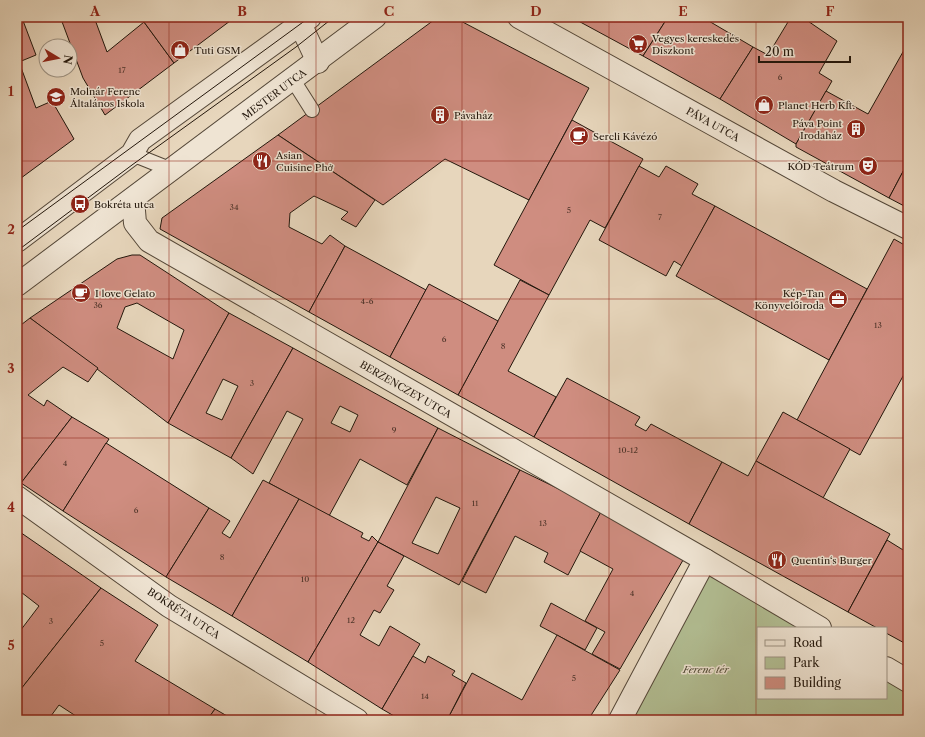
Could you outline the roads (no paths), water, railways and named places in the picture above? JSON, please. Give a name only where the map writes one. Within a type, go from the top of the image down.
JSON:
[{"type":"street","name":"MESTER UTCA","points":[[17,285],[318,62],[375,17]]},
{"type":"street","name":"PÁVA UTCA","points":[[519,17],[834,191],[908,228]]},
{"type":"street","points":[[17,241],[132,154],[140,140],[302,20],[318,62]]},
{"type":"street","name":"BERZENCZEY UTCA","points":[[133,199],[135,223],[148,241],[705,560]]},
{"type":"street","name":"BOKRÉTA UTCA","points":[[17,497],[169,606],[357,720]]},
{"type":"street","points":[[620,720],[705,560],[818,627]]},
{"type":"street","points":[[887,669],[908,681]]},
{"type":"lane","points":[[293,80],[312,110]]},
{"type":"lane","points":[[132,154],[172,170]]},
{"type":"tram line","points":[[17,231],[310,17]]},
{"type":"tram line","points":[[17,251],[132,165],[296,47],[334,17]]},
{"type":"place","name":"Vegyes kereskedés Diszkont","points":[[638,44]]},
{"type":"place","name":"Tuti GSM","points":[[180,50]]},
{"type":"place","name":"Molnár Ferenc Általános Iskola","points":[[56,97]]},
{"type":"place","name":"Planet Herb Kft.","points":[[764,105]]},
{"type":"place","name":"Pávaház","points":[[440,115]]},
{"type":"place","name":"Páva Point Irodaház","points":[[856,129]]},
{"type":"place","name":"Sercli Kávézó","points":[[579,136]]},
{"type":"place","name":"Asian Cuisine Phở","points":[[262,161]]},
{"type":"place","name":"KÓD Teátrum","points":[[868,166]]},
{"type":"place","name":"Bokréta utca","points":[[80,204]]},
{"type":"place","name":"I love Gelato","points":[[81,293]]},
{"type":"place","name":"Kép-Tan Könyvelőiroda","points":[[838,299]]},
{"type":"place","name":"Quentin‘s Burger","points":[[777,560]]},
{"type":"park label","name":"Ferenc tér","points":[[706,669]]}]
